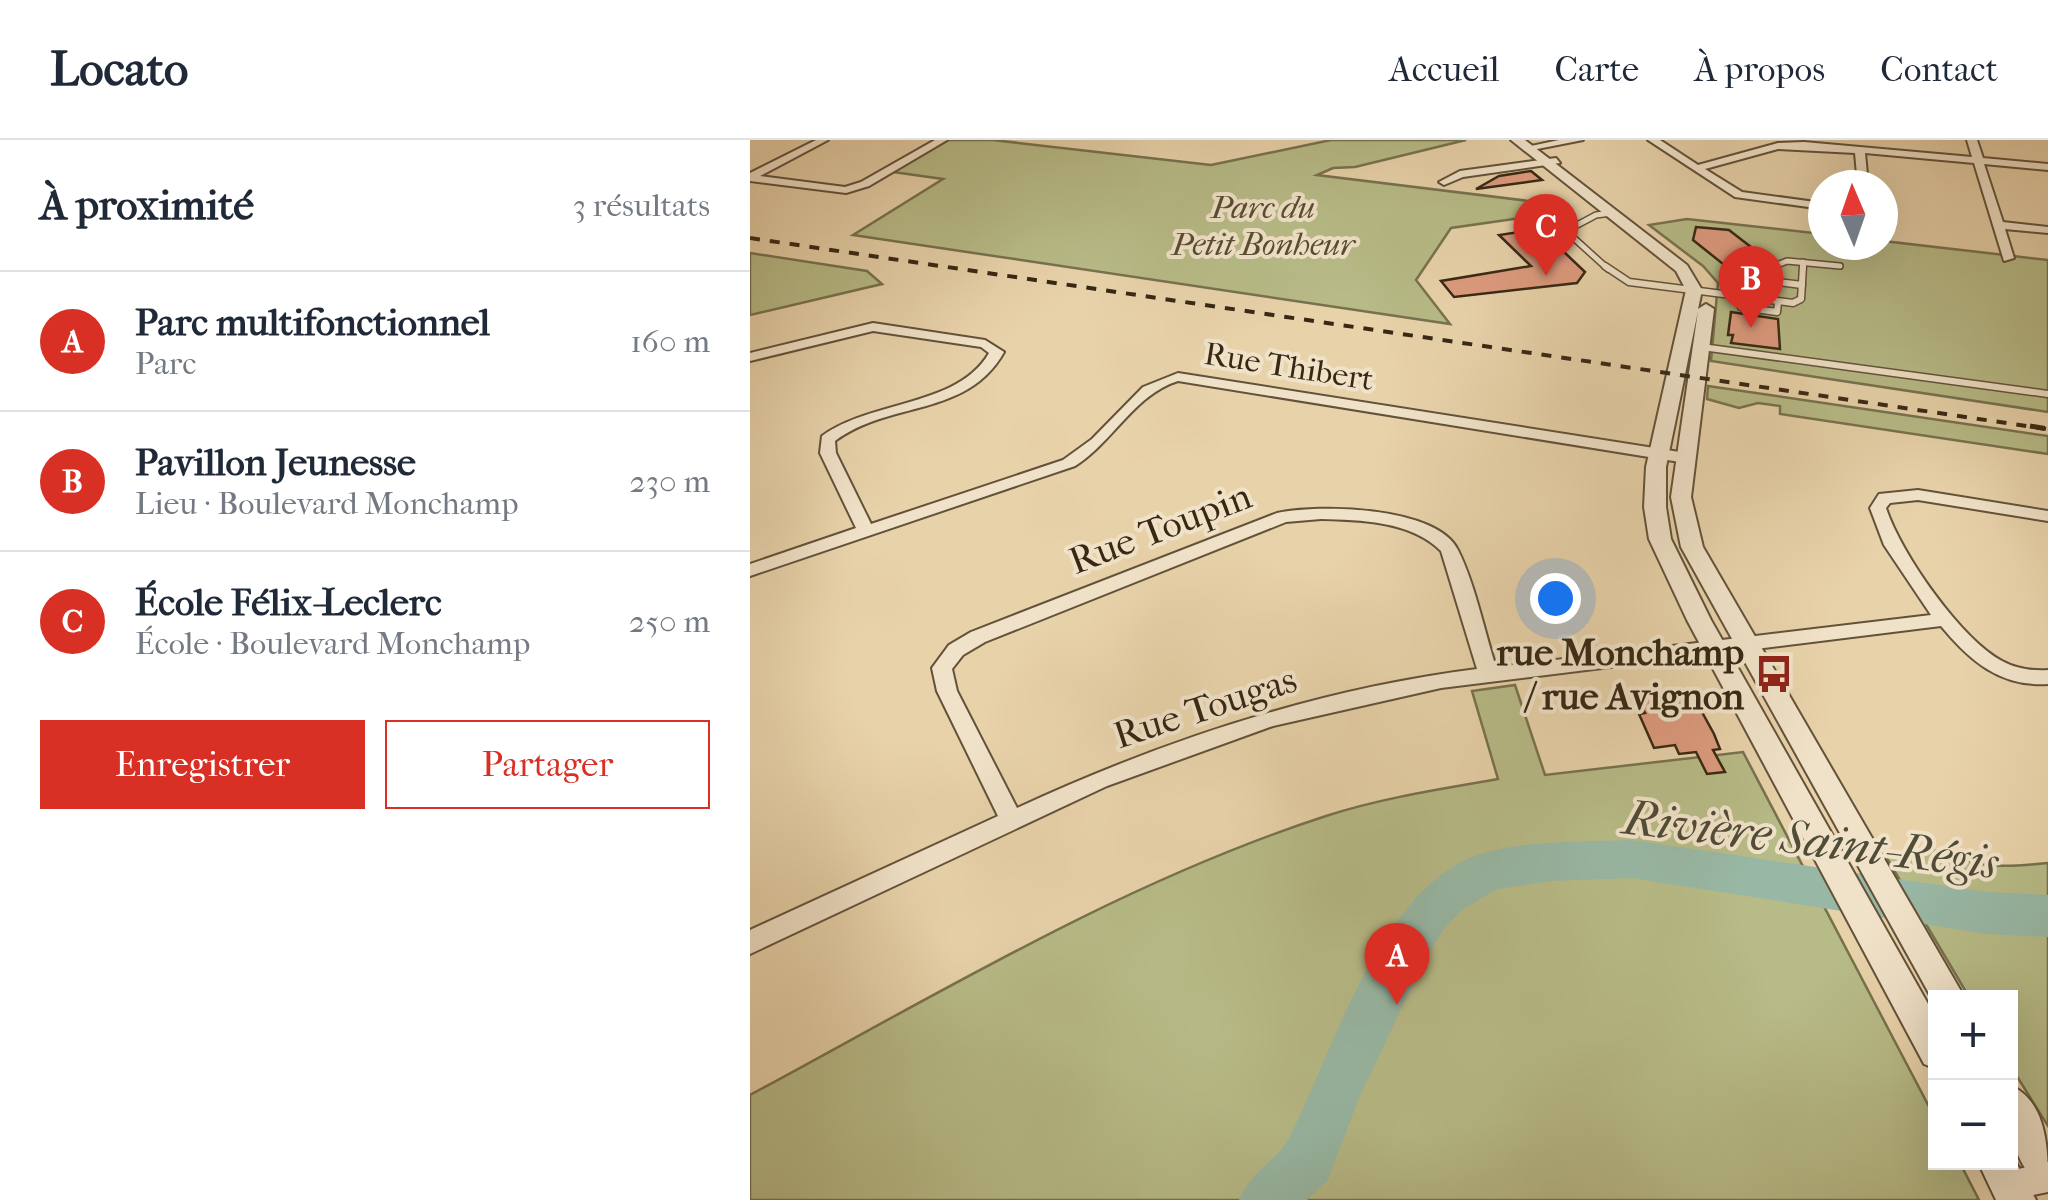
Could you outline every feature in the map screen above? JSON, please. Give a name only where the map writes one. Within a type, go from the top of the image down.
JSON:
[{"type":"street","points":[[750,177],[823,140]]},
{"type":"street","points":[[750,177],[846,190],[865,184],[942,140]]},
{"type":"street","points":[[1528,143],[1578,140]]},
{"type":"street","points":[[1654,140],[1744,197],[1808,204]]},
{"type":"street","points":[[1972,140],[2008,258]]},
{"type":"street","points":[[1528,143],[1697,271],[1702,346],[1681,497],[1687,533],[1703,572],[1744,645],[1944,990]]},
{"type":"street","points":[[1697,168],[1790,145],[2048,168]]},
{"type":"street","points":[[1860,150],[1862,170]]},
{"type":"street","points":[[1444,182],[1460,174],[1552,162],[1682,268],[1701,291]]},
{"type":"street","points":[[1998,225],[2048,230]]},
{"type":"street","points":[[1701,291],[1659,454],[1655,507],[1660,539],[1714,648],[1928,1038]]},
{"type":"street","points":[[750,357],[873,327],[995,349],[995,359],[958,390],[852,423],[828,438],[828,453],[866,531]]},
{"type":"street","name":"Rue Thibert","points":[[750,570],[1079,458],[1151,387],[1178,377],[1686,458]]},
{"type":"street","points":[[2048,516],[1911,494],[1882,500],[1879,514],[1894,550],[1976,652],[1997,667],[2025,677],[2048,677]]},
{"type":"street","name":"Rue Toupin","points":[[1012,821],[946,691],[942,668],[950,656],[978,637],[1283,517],[1331,512],[1421,528],[1438,536],[1449,549],[1488,675]]},
{"type":"street","name":"Rue Tougas","points":[[750,942],[1144,762],[1270,719],[1358,697],[1488,675],[1948,620]]},
{"type":"street","points":[[2018,1117],[2048,1168]]},
{"type":"street","points":[[2008,1182],[2048,1178]]},
{"type":"lane","points":[[1611,213],[1596,215],[1566,231],[1620,277],[1653,286],[1742,297],[1740,307],[1777,312],[1778,302],[1799,301],[1803,262]]},
{"type":"lane","points":[[1802,284],[1763,280],[1764,269],[1784,261],[1840,266]]},
{"type":"lane","points":[[1702,346],[2048,394]]},
{"type":"green space","name":"Parc du Petit Bonheur","points":[[948,140],[993,140],[1211,165],[1331,140],[1466,140],[1355,167],[1333,168],[1317,175],[1529,201],[1527,217],[1451,228],[1416,280],[1450,324],[853,235],[943,179],[893,172]]},
{"type":"green space","points":[[1687,219],[1808,232],[1808,260],[1898,260],[1898,243],[2048,260],[2048,412],[1711,361],[1718,283],[1703,266],[1649,225]]},
{"type":"green space","points":[[750,253],[867,271],[882,284],[750,315]]},
{"type":"green space","points":[[1708,386],[2048,436],[2048,454],[1780,414],[1780,406],[1758,403],[1739,408],[1707,399]]},
{"type":"green space","points":[[1515,685],[1545,775],[1743,752],[1928,1105],[1928,1170],[1964,1170],[1979,1200],[750,1200],[750,1095],[1032,942],[1177,873],[1326,816],[1411,794],[1498,779],[1472,691]]},
{"type":"green space","points":[[1943,850],[1981,864],[2048,863],[2048,1126],[2018,1078],[2018,990],[1965,990],[1885,855]]},
{"type":"building","points":[[1531,171],[1542,180],[1476,189],[1499,176]]},
{"type":"building","points":[[1696,227],[1729,230],[1769,261],[1728,268],[1693,240]]},
{"type":"building","points":[[1540,229],[1585,272],[1577,283],[1454,297],[1441,281],[1531,266],[1499,235]]},
{"type":"building","points":[[1731,312],[1778,319],[1780,349],[1731,343]]},
{"type":"building","points":[[1691,692],[1714,734],[1720,749],[1713,750],[1725,772],[1707,774],[1696,752],[1679,754],[1675,745],[1654,748],[1639,714],[1645,713],[1637,697]]},
{"type":"waterway","name":"Rivière Saint-Régis","points":[[1267,1200],[1308,1160],[1336,1089],[1405,950],[1428,914],[1446,896],[1488,871],[1551,862],[1632,859],[1987,913],[2048,916]]},
{"type":"railway","points":[[750,238],[2047,429]]},
{"type":"railway","points":[[2030,426],[2048,429]]},
{"type":"place","name":"École Félix-Leclerc","points":[[1546,276]]},
{"type":"place","name":"Pavillon Jeunesse","points":[[1751,328]]},
{"type":"place","name":"rue Monchamp / rue Avignon","points":[[1774,674]]},
{"type":"place","name":"Parc multifonctionnel","points":[[1397,1005]]}]
